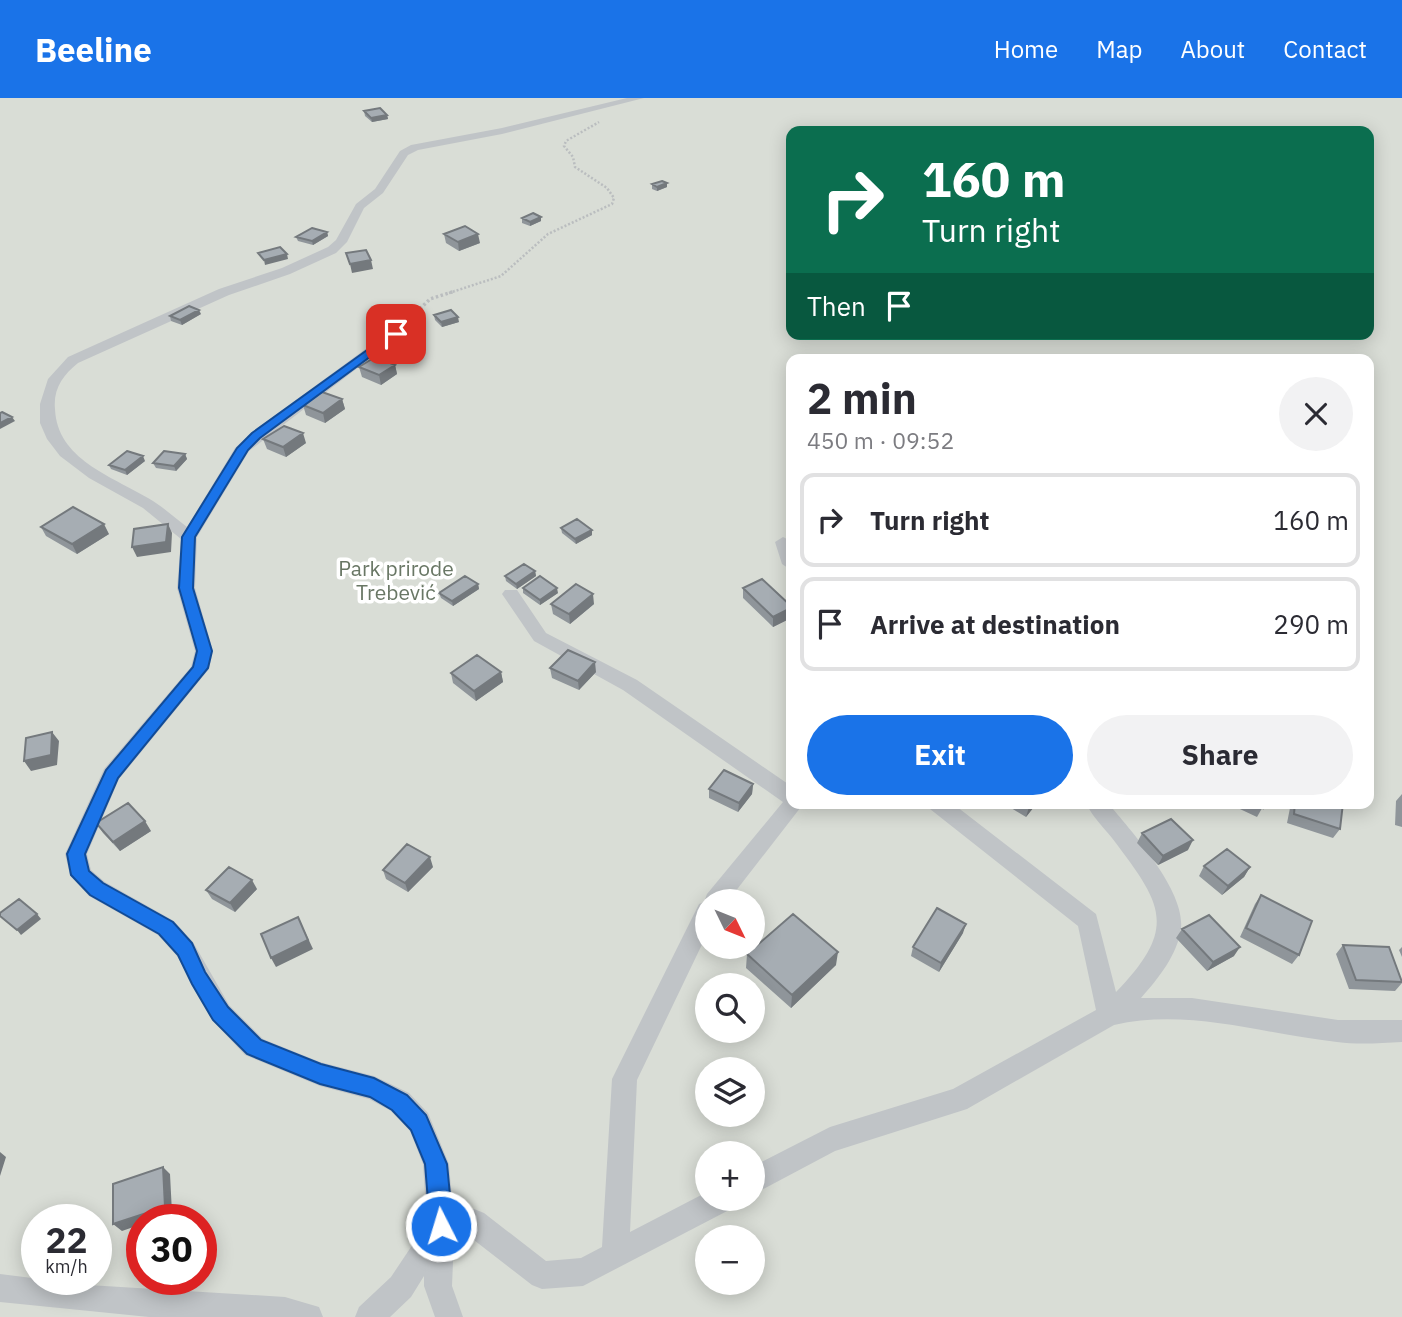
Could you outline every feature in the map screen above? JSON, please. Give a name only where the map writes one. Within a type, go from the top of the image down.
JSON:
[{"type":"street","points":[[188,537],[143,502],[105,483],[73,460],[57,443],[46,416],[49,389],[56,374],[73,360],[223,292],[286,271],[332,250],[341,242],[349,222],[360,206],[379,191],[404,153],[415,147],[491,134],[639,98]]},
{"type":"street","points":[[396,334],[243,448],[188,537],[186,588],[204,651],[200,668],[111,775],[76,854],[80,875],[97,889],[166,928],[185,949],[198,978],[220,1013],[254,1047],[320,1074],[374,1088],[400,1102],[419,1122],[436,1164],[441,1226],[438,1286],[449,1317]]},
{"type":"street","points":[[783,542],[786,550]]},
{"type":"street","points":[[511,594],[540,637],[630,685],[786,794]]},
{"type":"street","points":[[725,889],[789,809]]},
{"type":"street","points":[[945,809],[1088,921],[1109,1015]]},
{"type":"street","points":[[1100,809],[1153,881],[1170,912],[1171,926],[1166,943],[1144,977],[1109,1015]]},
{"type":"street","points":[[615,1256],[625,1079],[695,936]]},
{"type":"street","points":[[765,1175],[830,1140],[958,1100],[1109,1015],[1130,1008],[1165,1008],[1242,1016],[1340,1031],[1402,1031]]},
{"type":"street","points":[[441,1226],[474,1223],[542,1275],[583,1272],[699,1211]]},
{"type":"street","points":[[369,1317],[401,1287],[441,1226]]},
{"type":"street","points":[[0,1288],[88,1299],[285,1311],[309,1317]]},
{"type":"path","points":[[396,334],[417,309],[430,299],[501,276],[548,234],[612,204],[614,198],[607,188],[575,167],[573,157],[564,146],[566,141],[610,116],[617,105]]},
{"type":"green space","name":"Park prirode Trebević","points":[[0,98],[1402,98],[1402,1317],[0,1317]]},
{"type":"building","points":[[380,108],[387,115],[371,118],[364,111]]},
{"type":"building","points":[[662,181],[667,183],[657,187],[652,184]]},
{"type":"building","points":[[533,213],[541,217],[530,222],[522,218]]},
{"type":"building","points":[[465,226],[478,234],[458,242],[444,234]]},
{"type":"building","points":[[312,228],[327,232],[312,241],[296,237]]},
{"type":"building","points":[[280,247],[287,254],[264,260],[258,253]]},
{"type":"building","points":[[366,250],[371,260],[350,264],[346,253]]},
{"type":"building","points":[[189,306],[199,310],[180,320],[170,316]]},
{"type":"building","points":[[451,310],[458,317],[441,322],[434,315]]},
{"type":"building","points":[[400,327],[418,335],[402,344],[384,336]]},
{"type":"building","points":[[375,357],[395,365],[379,375],[359,367]]},
{"type":"building","points":[[322,392],[342,399],[323,413],[303,405]]},
{"type":"building","points":[[0,413],[12,417],[0,423]]},
{"type":"building","points":[[284,426],[303,433],[283,447],[263,439]]},
{"type":"building","points":[[127,451],[143,456],[125,470],[109,465]]},
{"type":"building","points":[[164,451],[185,454],[174,466],[153,463]]},
{"type":"building","points":[[73,507],[104,524],[72,544],[41,527]]},
{"type":"building","points":[[577,519],[592,530],[575,539],[561,528]]},
{"type":"building","points":[[168,524],[166,542],[132,547],[134,529]]},
{"type":"building","points":[[524,564],[535,571],[516,584],[505,576]]},
{"type":"building","points":[[465,576],[478,584],[452,601],[439,593]]},
{"type":"building","points":[[540,576],[557,588],[540,600],[523,588]]},
{"type":"building","points":[[762,579],[786,601],[786,610],[773,617],[743,588]]},
{"type":"building","points":[[576,584],[593,594],[569,614],[551,604]]},
{"type":"building","points":[[568,650],[595,662],[578,681],[550,668]]},
{"type":"building","points":[[477,655],[501,672],[474,691],[451,673]]},
{"type":"building","points":[[52,732],[51,755],[24,761],[26,738]]},
{"type":"building","points":[[724,770],[753,784],[739,803],[709,789]]},
{"type":"building","points":[[128,803],[145,821],[113,842],[96,823]]},
{"type":"building","points":[[1294,809],[1342,809],[1340,829],[1294,814]]},
{"type":"building","points":[[1171,819],[1193,840],[1163,856],[1142,833]]},
{"type":"building","points":[[407,844],[430,857],[405,883],[383,870]]},
{"type":"building","points":[[1227,849],[1250,867],[1228,886],[1204,866]]},
{"type":"building","points":[[229,867],[252,880],[230,903],[206,890]]},
{"type":"building","points":[[1261,895],[1312,921],[1299,955],[1246,928]]},
{"type":"building","points":[[19,899],[37,914],[17,930],[0,916],[0,913]]},
{"type":"building","points":[[937,908],[966,924],[941,963],[913,947]]},
{"type":"building","points":[[793,914],[838,952],[792,995],[752,959],[765,959],[765,938]]},
{"type":"building","points":[[1209,915],[1240,947],[1213,962],[1182,929]]},
{"type":"building","points":[[298,917],[308,940],[271,958],[261,934]]},
{"type":"building","points":[[1343,945],[1389,947],[1402,982],[1356,980]]},
{"type":"building","points":[[163,1167],[165,1204],[126,1204],[126,1220],[113,1224],[113,1184]]},
{"type":"route","points":[[396,334],[243,448],[188,537],[186,588],[198,620],[204,651],[200,668],[111,775],[76,854],[80,875],[97,889],[166,928],[185,949],[198,978],[220,1013],[254,1047],[320,1074],[374,1088],[400,1102],[419,1122],[436,1164],[441,1226]]}]
